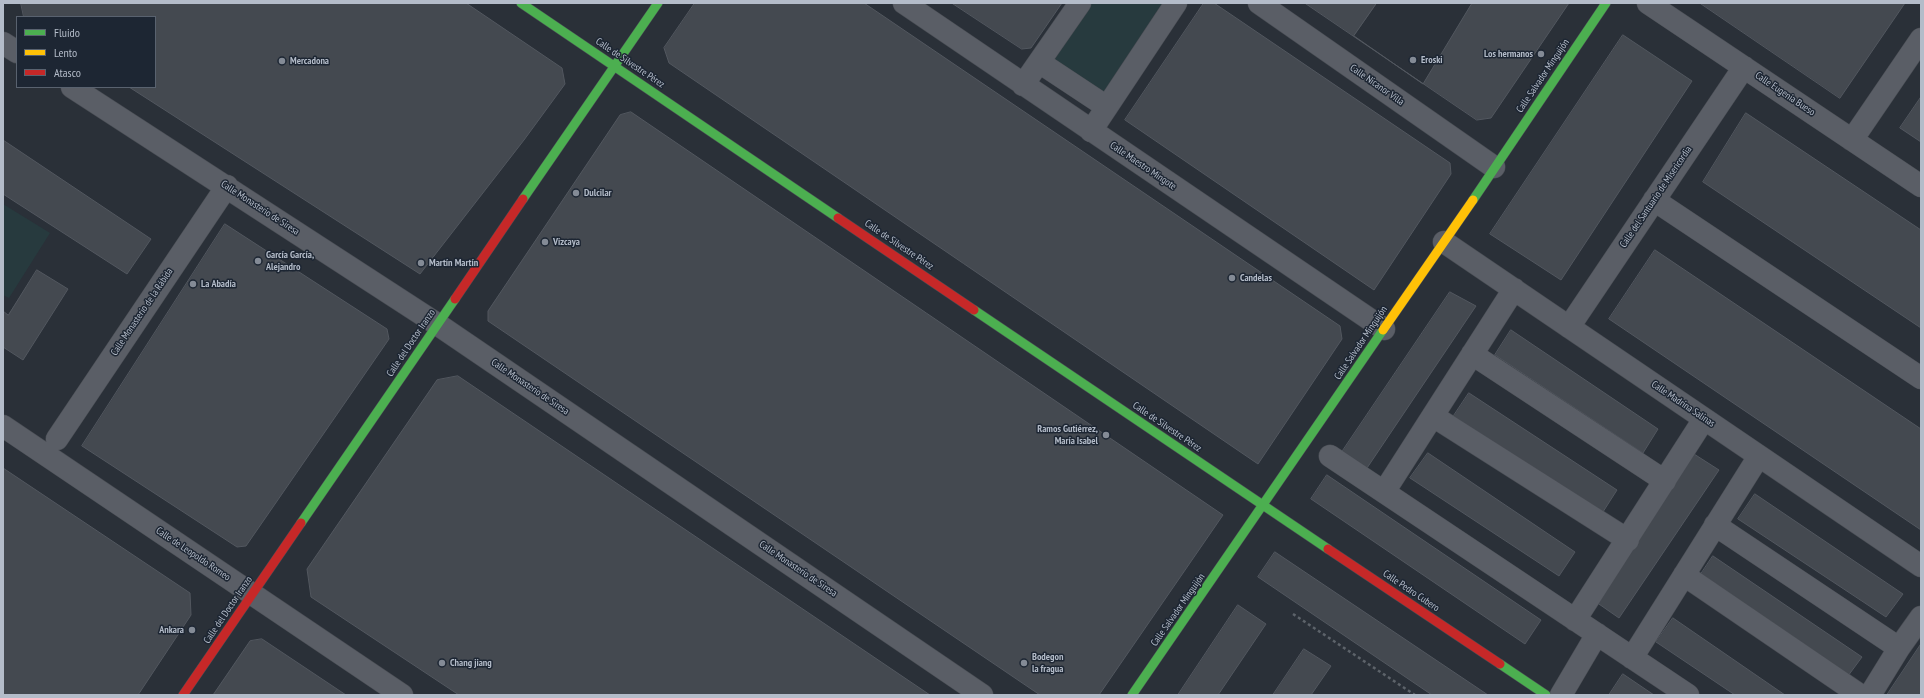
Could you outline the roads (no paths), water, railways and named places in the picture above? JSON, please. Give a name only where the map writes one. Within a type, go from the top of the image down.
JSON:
[{"type":"street","name":"Calle de Silvestre Pérez","points":[[521,3],[1263,506]]},
{"type":"street","name":"Calle del Doctor Iranzo","points":[[183,695],[658,3]]},
{"type":"street","name":"Calle Maestro Mingote","points":[[904,3],[1384,329]]},
{"type":"street","points":[[1023,85],[1080,3]]},
{"type":"street","points":[[1091,131],[1176,3]]},
{"type":"street","name":"Calle Nicanor Villa","points":[[1259,3],[1494,167]]},
{"type":"street","name":"Calle Salvador Minguijón","points":[[1132,695],[1444,242],[1606,3]]},
{"type":"street","name":"Calle Eugenia Bueso","points":[[1648,3],[1921,186]]},
{"type":"street","points":[[1852,140],[1921,39]]},
{"type":"street","points":[[3,43],[16,51]]},
{"type":"street","points":[[1039,62],[1107,107]]},
{"type":"street","name":"Calle del Santuario de Misericordia","points":[[1569,327],[1744,67]]},
{"type":"street","name":"Calle Monasterio de Siresa","points":[[74,88],[438,324],[982,695]]},
{"type":"street","name":"Calle Monasterio de la Rábida","points":[[57,439],[227,186]]},
{"type":"street","points":[[1654,200],[1921,378]]},
{"type":"street","name":"Calle Madrina Salinas","points":[[1444,242],[1921,566]]},
{"type":"street","points":[[1384,492],[1514,289]]},
{"type":"street","points":[[1472,354],[1665,481]]},
{"type":"street","points":[[1433,416],[1628,540]]},
{"type":"street","points":[[1575,620],[1628,540],[1704,419]]},
{"type":"street","name":"Calle de Leopoldo Romeo","points":[[3,426],[402,695]]},
{"type":"street","points":[[1330,456],[1688,695]]},
{"type":"street","points":[[1632,658],[1759,456]]},
{"type":"street","name":"Calle Pedro Cubero","points":[[1263,506],[1546,695]]},
{"type":"street","points":[[1715,526],[1898,648]]},
{"type":"street","points":[[1684,575],[1860,695]]},
{"type":"street","points":[[1870,695],[1898,648],[1921,617]]},
{"type":"street","points":[[1561,695],[1597,634]]},
{"type":"place","name":"Los hermanos","points":[[1541,54]]},
{"type":"place","name":"Eroski","points":[[1413,60]]},
{"type":"place","name":"Mercadona","points":[[282,61]]},
{"type":"place","name":"Dulcilar","points":[[576,193]]},
{"type":"place","name":"Vizcaya","points":[[545,242]]},
{"type":"place","name":"García García, Alejandro","points":[[258,261]]},
{"type":"place","name":"Martín Martín","points":[[421,263]]},
{"type":"place","name":"Candelas","points":[[1232,278]]},
{"type":"place","name":"La Abadía","points":[[193,284]]},
{"type":"place","name":"Ramos Gutiérrez, María Isabel","points":[[1106,435]]},
{"type":"place","name":"Ankara","points":[[192,630]]},
{"type":"place","name":"Chang jiang","points":[[442,663]]},
{"type":"place","name":"Bodegon la fragua","points":[[1024,663]]}]
